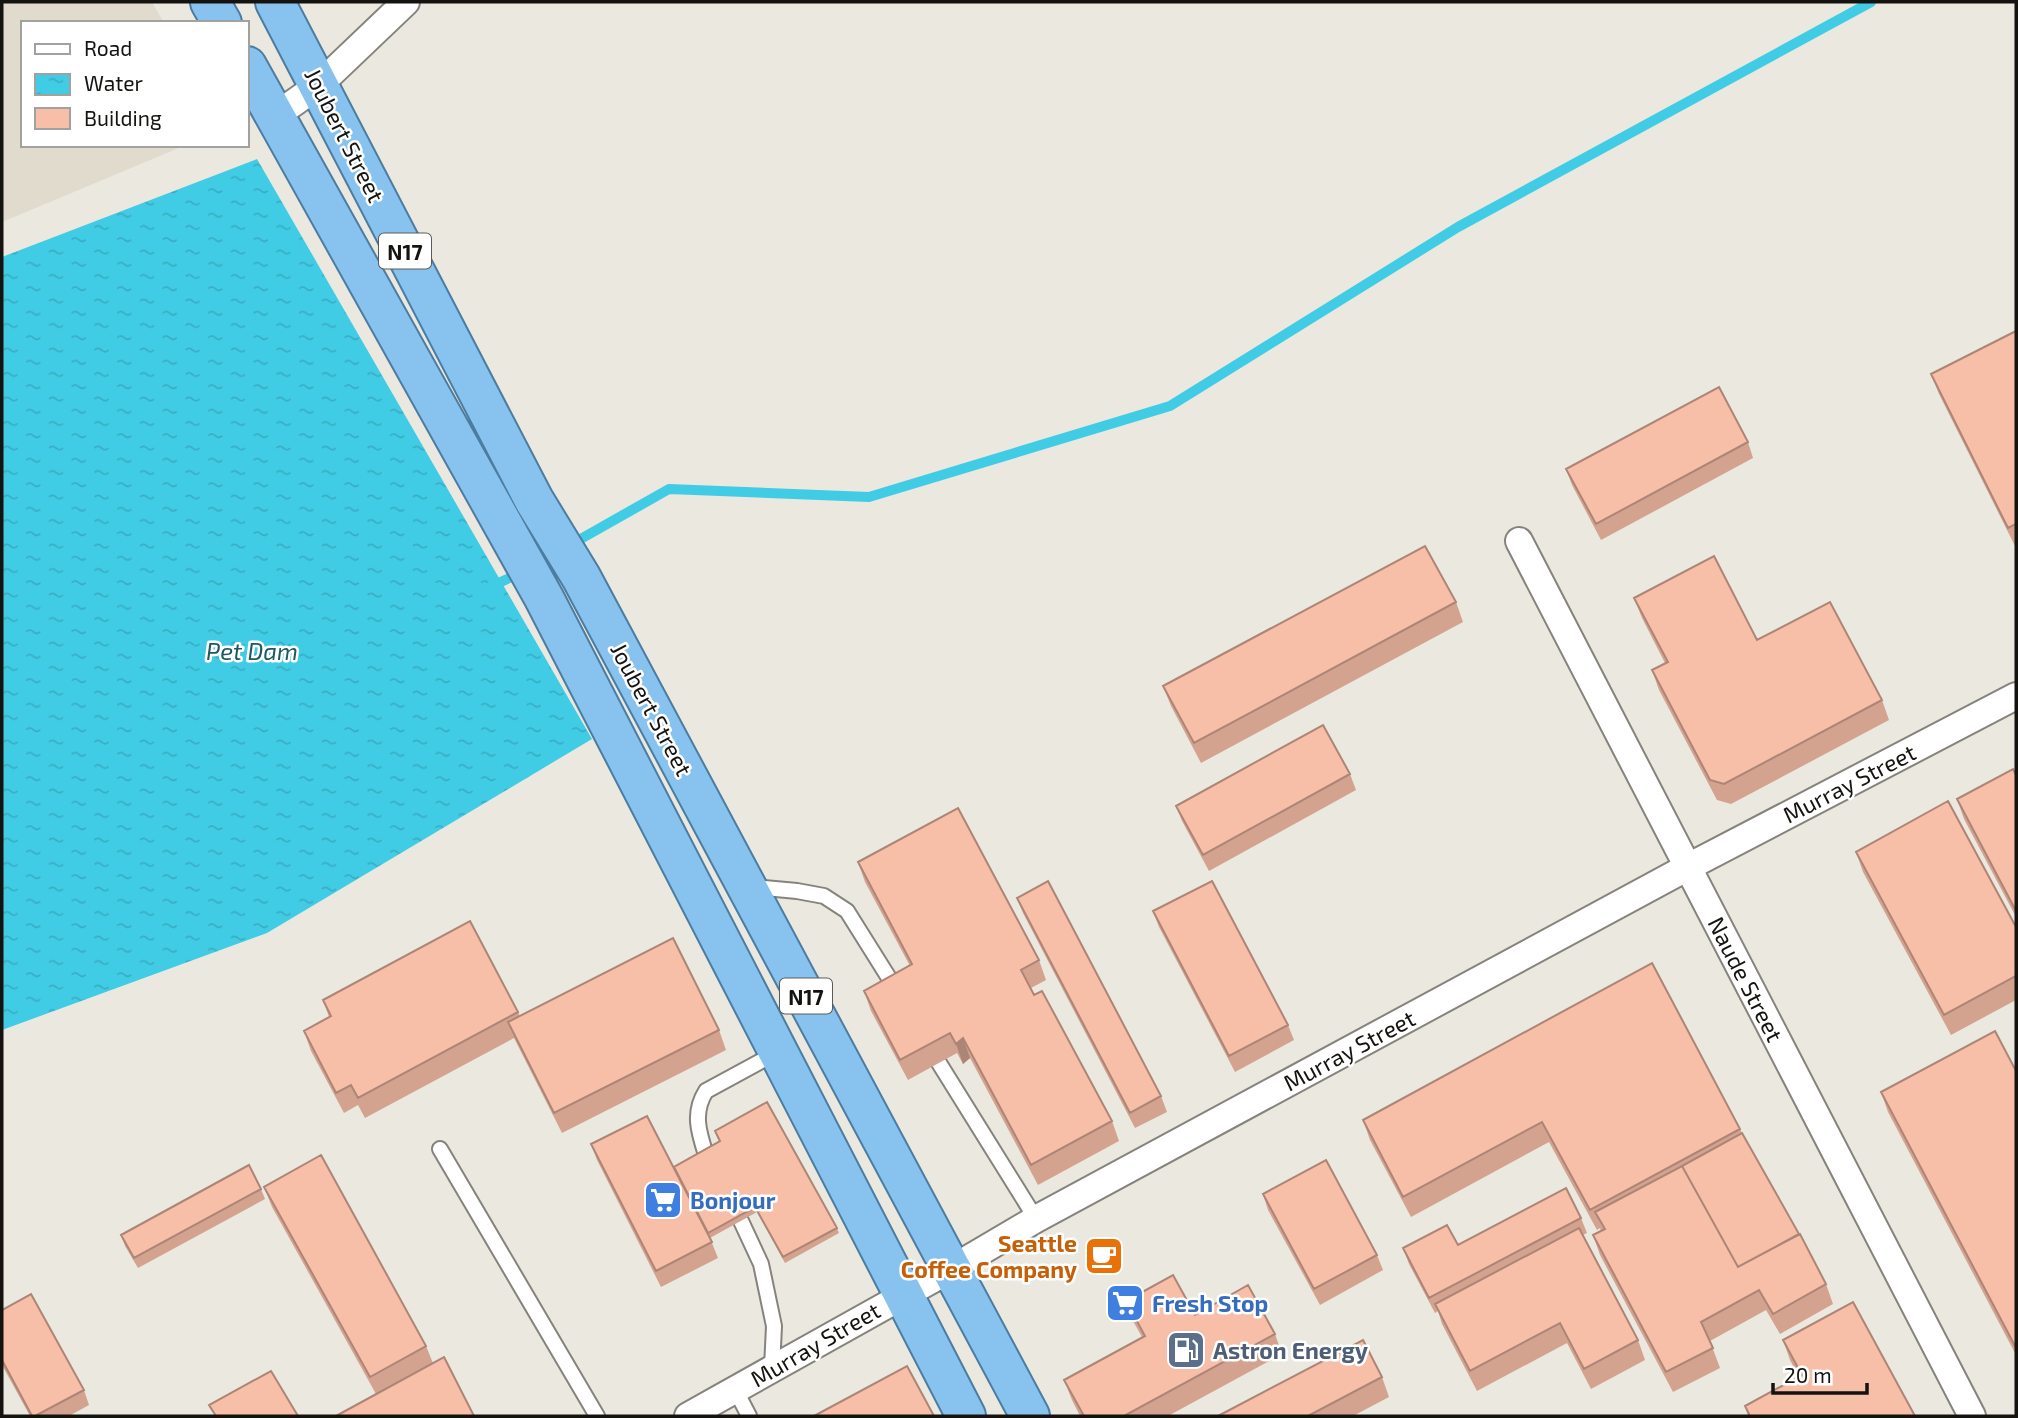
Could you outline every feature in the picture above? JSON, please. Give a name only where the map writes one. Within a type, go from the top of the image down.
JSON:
[{"type":"highway","points":[[210,2],[221,21]]},
{"type":"highway","name":"Joubert Street","points":[[275,2],[534,500],[581,577],[1030,1416]]},
{"type":"highway","name":"Joubert Street","points":[[248,68],[544,598],[966,1416]]},
{"type":"street","points":[[275,116],[319,85],[407,2]]},
{"type":"street","name":"Naude Street","points":[[1519,541],[1972,1416]]},
{"type":"street","name":"Murray Street","points":[[688,1416],[1036,1219],[1688,867],[2016,696]]},
{"type":"lane","points":[[747,887],[824,896],[847,911],[900,995]]},
{"type":"lane","points":[[706,1155],[697,1127],[699,1101],[706,1091],[777,1052]]},
{"type":"lane","points":[[939,1063],[1036,1219]]},
{"type":"lane","points":[[440,1149],[597,1416]]},
{"type":"lane","points":[[741,1221],[761,1264],[775,1326],[772,1368]]},
{"type":"lane","points":[[735,1389],[749,1416]]},
{"type":"shaded area","points":[[2,2],[152,2],[163,21],[21,21],[21,147],[181,147],[2,222]]},
{"type":"water","name":"Pet Dam","points":[[257,159],[592,739],[267,933],[2,1030],[2,257]]},
{"type":"building","points":[[2016,331],[2016,524],[2008,528],[1931,374]]},
{"type":"building","points":[[1719,387],[1748,442],[1596,524],[1566,469]]},
{"type":"building","points":[[1425,546],[1456,602],[1194,743],[1163,686]]},
{"type":"building","points":[[1714,556],[1757,640],[1830,602],[1882,700],[1724,784],[1710,780],[1652,670],[1668,662],[1634,598]]},
{"type":"building","points":[[1323,725],[1350,774],[1203,855],[1176,806]]},
{"type":"building","points":[[2013,769],[2016,775],[2016,911],[1957,799]]},
{"type":"building","points":[[1948,801],[2016,927],[2016,976],[1944,1015],[1856,852]]},
{"type":"building","points":[[958,808],[1039,960],[1021,970],[1034,995],[1042,991],[1112,1121],[1031,1165],[963,1038],[956,1044],[950,1033],[900,1060],[864,991],[912,964],[858,862]]},
{"type":"building","points":[[1048,881],[1161,1096],[1130,1113],[1017,898]]},
{"type":"building","points":[[1212,881],[1288,1025],[1229,1056],[1153,911]]},
{"type":"building","points":[[470,921],[518,1012],[358,1098],[351,1085],[336,1093],[304,1031],[331,1016],[323,1000]]},
{"type":"building","points":[[673,938],[719,1030],[554,1113],[508,1022]]},
{"type":"building","points":[[1652,963],[1740,1129],[1590,1210],[1542,1122],[1403,1197],[1363,1120]]},
{"type":"building","points":[[1995,1031],[2016,1071],[2016,1346],[1881,1092]]},
{"type":"building","points":[[767,1102],[837,1228],[783,1257],[755,1207],[708,1233],[674,1167],[720,1141],[715,1131]]},
{"type":"building","points":[[647,1116],[712,1242],[656,1271],[591,1144]]},
{"type":"building","points":[[1742,1133],[1799,1234],[1738,1267],[1682,1166]]},
{"type":"building","points":[[321,1155],[426,1346],[370,1377],[264,1187]]},
{"type":"building","points":[[1326,1160],[1377,1255],[1314,1289],[1263,1194]]},
{"type":"building","points":[[249,1165],[261,1189],[134,1258],[121,1235]]},
{"type":"building","points":[[1682,1166],[1738,1267],[1800,1234],[1826,1284],[1773,1314],[1759,1290],[1701,1322],[1713,1348],[1666,1372],[1593,1235],[1605,1229],[1595,1212]]},
{"type":"building","points":[[1566,1188],[1581,1218],[1429,1298],[1403,1248],[1447,1225],[1458,1245]]},
{"type":"building","points":[[1579,1228],[1638,1340],[1584,1369],[1560,1323],[1470,1371],[1435,1304]]},
{"type":"building","points":[[1173,1275],[1195,1315],[1248,1285],[1275,1334],[1124,1416],[1084,1416],[1064,1380],[1145,1336],[1126,1301]]},
{"type":"building","points":[[31,1294],[84,1390],[35,1416],[32,1416],[2,1360],[2,1310]]},
{"type":"building","points":[[1853,1302],[1915,1416],[1750,1416],[1745,1406],[1802,1375],[1783,1340]]},
{"type":"building","points":[[1363,1340],[1382,1377],[1308,1416],[1218,1416]]},
{"type":"building","points":[[444,1357],[474,1416],[336,1416]]},
{"type":"building","points":[[907,1366],[934,1416],[814,1416]]},
{"type":"building","points":[[271,1371],[298,1416],[216,1416],[209,1405]]},
{"type":"waterway","points":[[570,545],[669,489],[869,497],[1170,406],[1458,227],[1871,2]]},
{"type":"waterway","points":[[490,587],[520,573]]},
{"type":"place","name":"Bonjour","points":[[663,1200]]},
{"type":"place","name":"Seattle Coffee Company","points":[[1104,1256]]},
{"type":"place","name":"Fresh Stop","points":[[1125,1303]]},
{"type":"place","name":"Astron Energy","points":[[1186,1350]]}]
